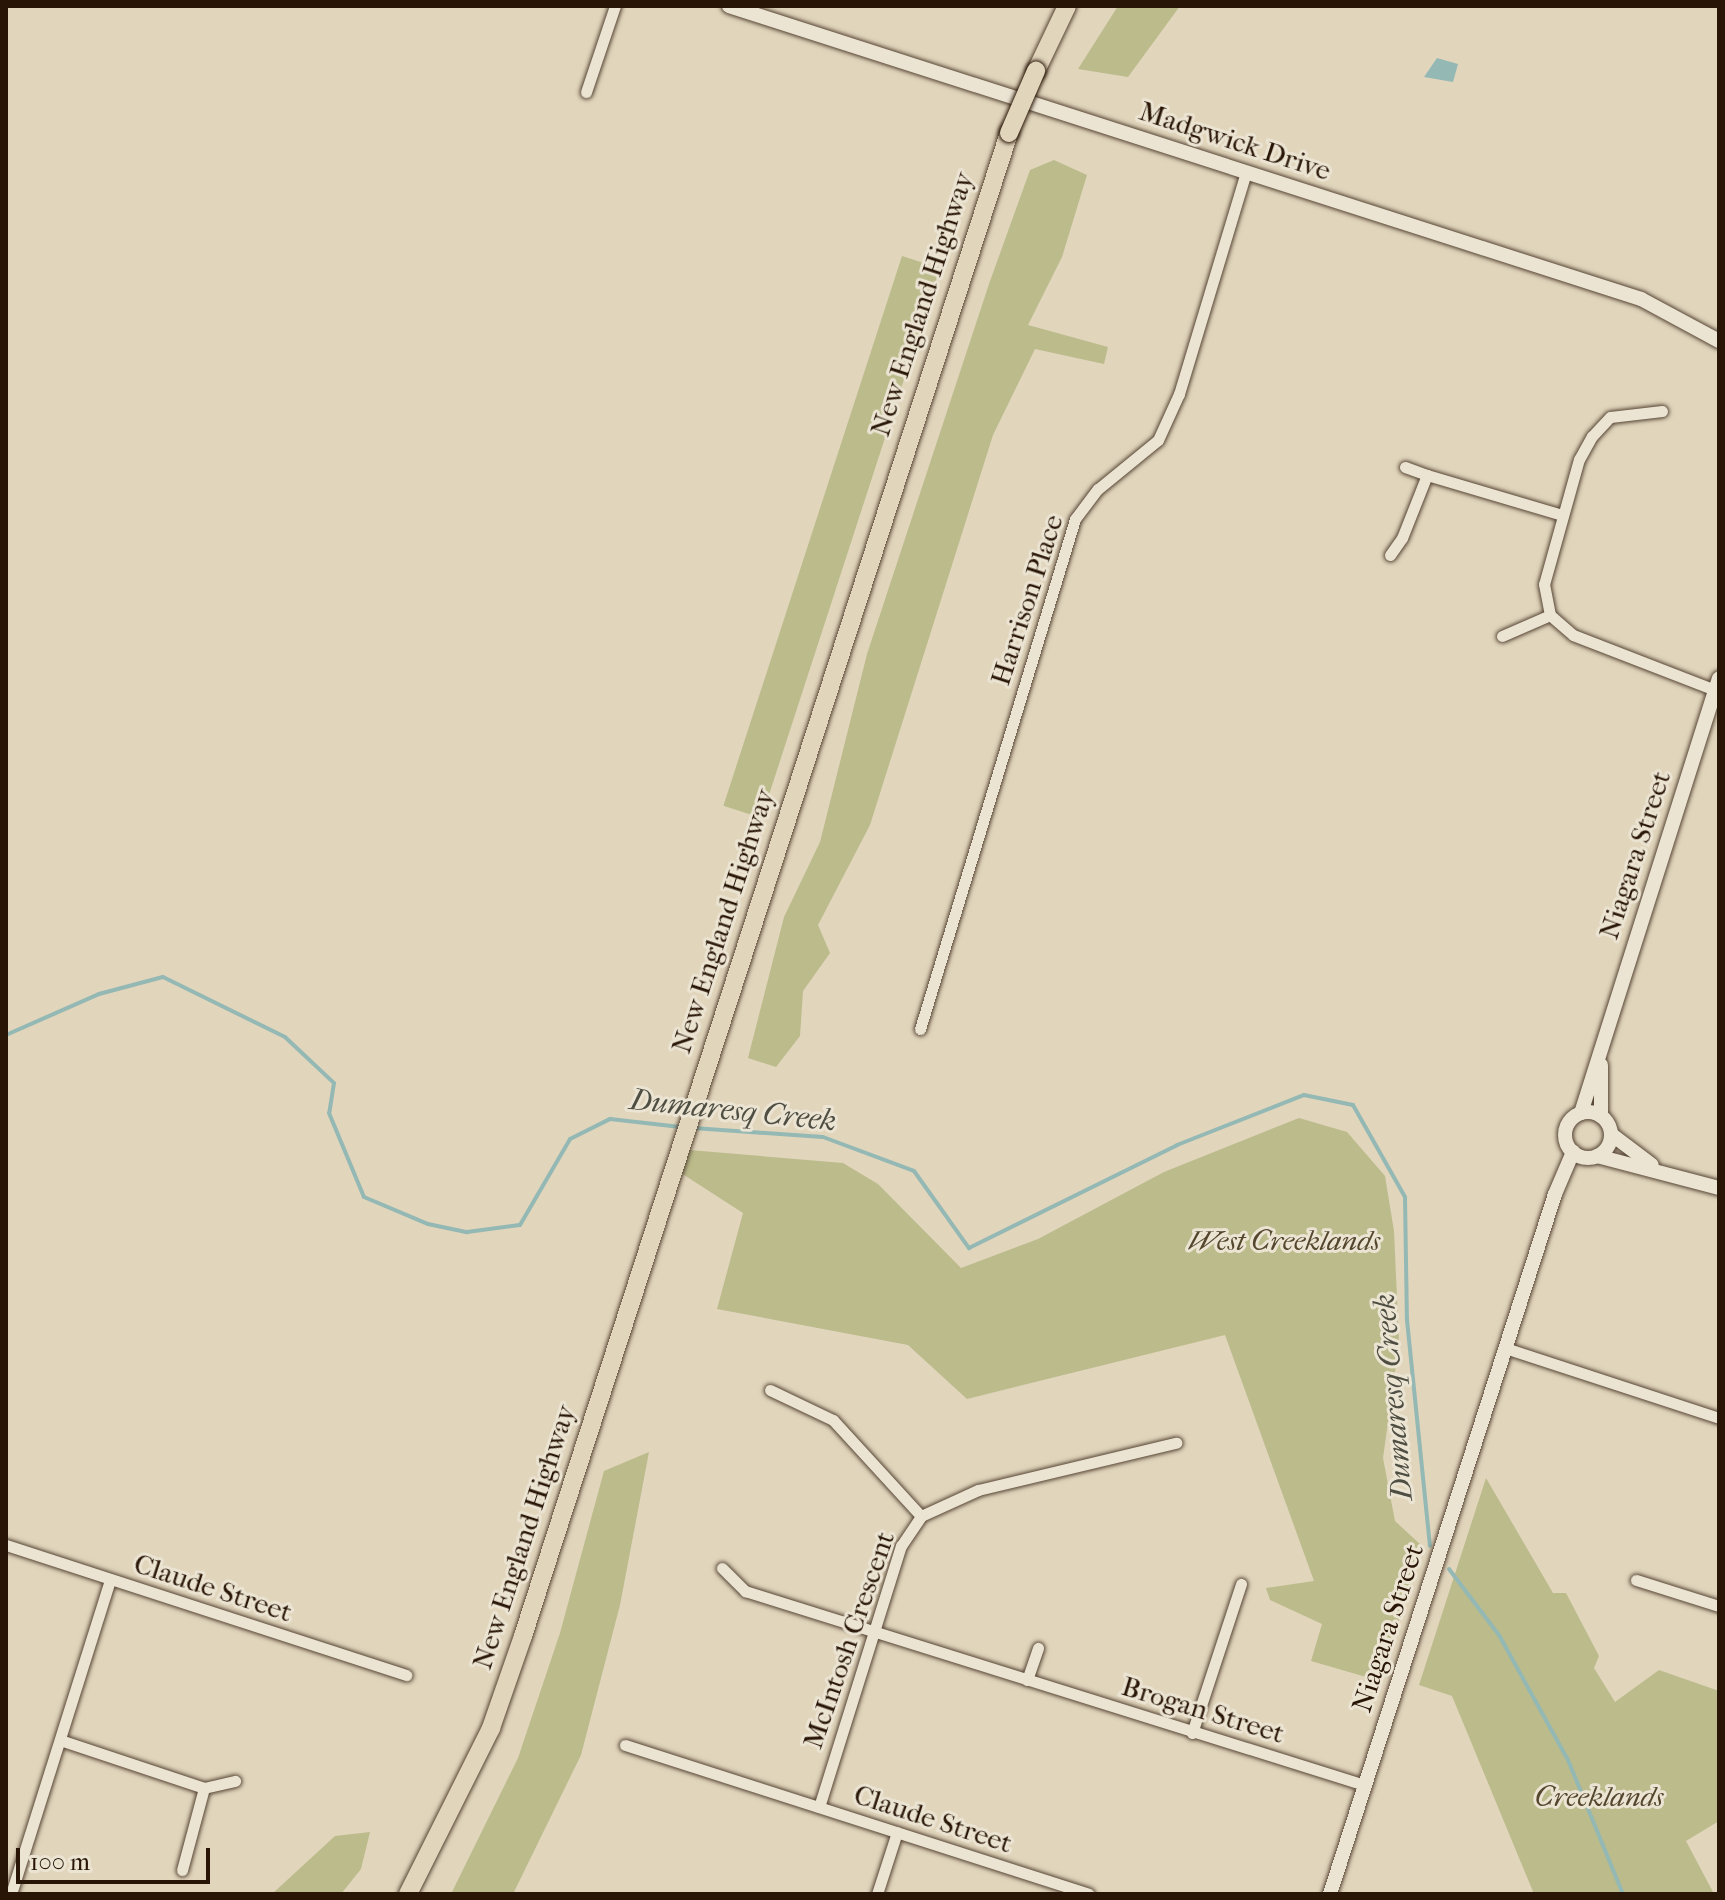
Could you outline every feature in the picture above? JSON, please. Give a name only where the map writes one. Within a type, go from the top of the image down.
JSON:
[{"type":"highway","name":"New England Highway","points":[[408,1894],[491,1728],[1009,133],[1067,6]]},
{"type":"street","points":[[586,92],[615,6]]},
{"type":"street","name":"Madgwick Drive","points":[[729,6],[1641,299],[1719,341]]},
{"type":"street","name":"Harrison Place","points":[[920,1029],[1075,519],[1098,489],[1158,440],[1179,394],[1246,172]]},
{"type":"street","points":[[1662,411],[1610,417],[1592,436],[1579,459],[1544,584],[1550,615],[1597,648],[1717,684]]},
{"type":"street","points":[[1405,467],[1562,515]]},
{"type":"street","points":[[1390,555],[1402,538],[1427,475]]},
{"type":"street","points":[[1502,636],[1550,615]]},
{"type":"street","name":"Niagara Street","points":[[1581,1113],[1717,684]]},
{"type":"street","name":"Niagara Street","points":[[1601,1049],[1601,1116]]},
{"type":"street","points":[[1656,1168],[1611,1134],[1601,1116],[1581,1113],[1566,1129],[1573,1152],[1656,1168],[1719,1188]]},
{"type":"street","points":[[1597,1156],[1611,1134]]},
{"type":"street","name":"Niagara Street","points":[[1330,1894],[1505,1348],[1573,1152]]},
{"type":"street","points":[[1505,1348],[1719,1418]]},
{"type":"street","points":[[770,1390],[833,1420],[921,1516]]},
{"type":"street","name":"McIntosh Crescent","points":[[819,1807],[872,1630],[901,1546],[921,1516],[978,1490],[1176,1443]]},
{"type":"street","name":"Claude Street","points":[[6,1545],[406,1675]]},
{"type":"street","name":"Brogan Street","points":[[722,1568],[745,1591],[1365,1785]]},
{"type":"street","points":[[11,1894],[110,1580]]},
{"type":"street","points":[[1636,1580],[1719,1606]]},
{"type":"street","points":[[1192,1733],[1241,1584]]},
{"type":"street","points":[[1027,1680],[1038,1648]]},
{"type":"street","points":[[60,1740],[204,1788],[235,1781]]},
{"type":"street","name":"Claude Street","points":[[625,1745],[1089,1894]]},
{"type":"street","points":[[182,1870],[204,1788]]},
{"type":"street","points":[[877,1894],[897,1832]]},
{"type":"green space","points":[[1118,6],[1180,6],[1128,77],[1078,69]]},
{"type":"green space","points":[[1054,160],[1087,175],[1062,257],[1028,325],[1108,347],[1104,364],[1035,349],[993,435],[870,825],[818,925],[830,953],[803,991],[800,1036],[776,1067],[748,1058],[784,917],[820,842],[867,654],[989,284],[1030,170]]},
{"type":"green space","points":[[902,256],[940,268],[761,818],[723,806]]},
{"type":"green space","name":"West Creeklands","points":[[1299,1118],[1347,1132],[1385,1176],[1394,1231],[1399,1343],[1383,1458],[1395,1521],[1422,1546],[1380,1681],[1311,1661],[1322,1624],[1270,1600],[1266,1588],[1314,1581],[1225,1335],[967,1399],[908,1345],[717,1309],[743,1213],[681,1173],[689,1150],[843,1163],[878,1184],[961,1268],[1038,1239],[1164,1172]]},
{"type":"green space","points":[[649,1452],[620,1605],[581,1755],[513,1894],[451,1894],[518,1758],[560,1633],[604,1471]]},
{"type":"green space","name":"Creeklands","points":[[1486,1478],[1553,1593],[1566,1593],[1599,1656],[1594,1668],[1615,1702],[1659,1670],[1719,1691],[1719,1821],[1686,1841],[1714,1894],[1534,1894],[1452,1696],[1419,1685]]},
{"type":"green space","points":[[370,1832],[361,1869],[341,1894],[272,1894],[335,1836]]},
{"type":"water","points":[[1437,58],[1458,64],[1453,82],[1424,77]]},
{"type":"waterway","name":"Dumaresq Creek","points":[[6,1035],[99,994],[163,977],[285,1037],[334,1083],[329,1113],[364,1197],[428,1224],[467,1232],[520,1225],[570,1139],[610,1119],[681,1127]]},
{"type":"waterway","name":"Dumaresq Creek","points":[[693,1128],[823,1137],[914,1171],[969,1248],[1177,1145],[1304,1095],[1353,1105],[1405,1197],[1407,1320],[1430,1546]]},
{"type":"waterway","name":"Dumaresq Creek","points":[[1449,1569],[1499,1635],[1568,1760],[1623,1894]]}]
